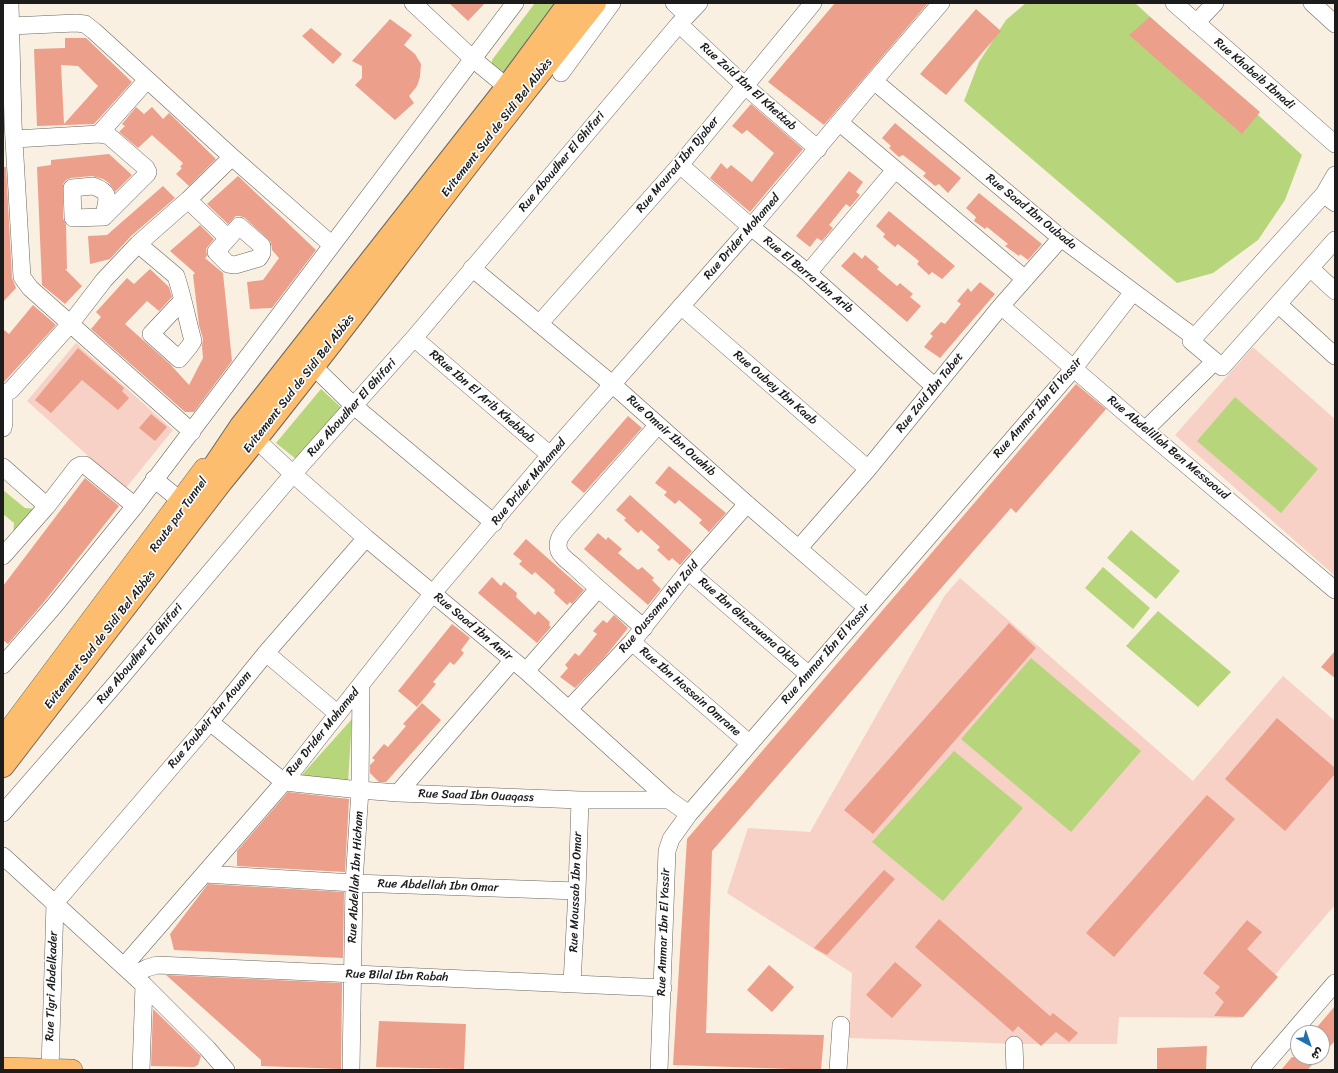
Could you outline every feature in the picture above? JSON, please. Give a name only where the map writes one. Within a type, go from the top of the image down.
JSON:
[{"type":"highway","name":"Evitement Sud de Sidi Bel Abbès","points":[[3,766],[218,487],[246,437],[569,3]]},
{"type":"highway","name":"Evitement Sud de Sidi Bel Abbès","points":[[246,437],[313,366],[466,167],[595,3]]},
{"type":"highway","name":"Route par Tunnel","points":[[3,749],[184,510],[246,437]]},
{"type":"main road","points":[[3,738],[215,455],[246,437]]},
{"type":"main road","points":[[3,777],[228,485],[246,437]]},
{"type":"main road","points":[[3,1068],[72,1070]]},
{"type":"street","points":[[10,3],[8,29],[8,118],[15,139],[22,277],[30,288],[192,432]]},
{"type":"street","points":[[412,3],[473,59],[507,87]]},
{"type":"street","points":[[3,665],[55,605],[135,506],[515,3]]},
{"type":"street","points":[[561,73],[612,3]]},
{"type":"street","name":"Rue Zaid Ibn El Khettab","points":[[674,3],[683,20],[744,86],[818,149]]},
{"type":"street","name":"Rue Aboudher El Ghifari","points":[[3,813],[112,688],[292,474],[414,338],[699,3]]},
{"type":"street","name":"Rue Mourad Ibn Djaber","points":[[539,324],[680,164],[813,3]]},
{"type":"street","name":"Rue Drider Mohamed","points":[[134,976],[204,874],[284,782],[362,685],[433,593],[494,523],[550,455],[751,227],[941,3]]},
{"type":"street","name":"Rue Khobeib Ibnadi","points":[[1174,3],[1335,144]]},
{"type":"street","points":[[1196,23],[1215,3]]},
{"type":"street","points":[[1312,3],[1335,24]]},
{"type":"street","points":[[8,29],[76,23],[85,24],[332,246]]},
{"type":"street","points":[[99,134],[147,80]]},
{"type":"street","name":"Rue Saad Ibn Oubada","points":[[874,81],[1061,238],[1194,338],[1191,341],[1215,361]]},
{"type":"street","points":[[839,122],[1025,279]]},
{"type":"street","points":[[15,139],[99,134],[109,136],[146,168],[148,172],[104,217]]},
{"type":"street","points":[[3,428],[4,394],[11,390],[71,323],[104,280],[138,244],[188,200],[232,157]]},
{"type":"street","name":"Rue El Barra Ibn Arib","points":[[680,164],[751,227],[808,273],[935,387]]},
{"type":"street","points":[[808,273],[895,170]]},
{"type":"street","points":[[1194,338],[1330,198],[1334,176]]},
{"type":"street","points":[[188,200],[228,238]]},
{"type":"street","name":"Rue Zaid Ibn Tabet","points":[[799,548],[868,469],[1001,306],[1061,238]]},
{"type":"street","points":[[1145,430],[1215,361],[1222,367],[1335,240]]},
{"type":"street","points":[[138,244],[176,276],[182,300]]},
{"type":"street","name":"Rue Omair Ibn Ouahib","points":[[472,268],[612,384],[866,607]]},
{"type":"street","points":[[1310,268],[1335,291]]},
{"type":"street","name":"Rue Ammar Ibn El Yassir","points":[[660,1070],[667,851],[671,839],[689,814],[749,743],[1074,368],[1133,292]]},
{"type":"street","points":[[1278,304],[1335,356]]},
{"type":"street","name":"Rue Oubey Ibn Kaab","points":[[681,306],[868,469]]},
{"type":"street","name":"Rue Abdelillah Ben Messaoud","points":[[1001,306],[1335,590]]},
{"type":"street","name":"RRue Ibn El Arib Khebbab","points":[[414,338],[550,455]]},
{"type":"street","points":[[313,366],[354,406],[494,523]]},
{"type":"street","points":[[644,628],[598,589],[561,554],[558,541],[566,528],[658,425]]},
{"type":"street","name":"Rue Saad Ibn Amir","points":[[246,437],[520,666],[669,800],[689,814]]},
{"type":"street","points":[[6,545],[47,506],[77,467],[81,465],[85,465],[135,506]]},
{"type":"street","points":[[3,467],[47,506]]},
{"type":"street","points":[[154,479],[180,500]]},
{"type":"street","name":"Rue Oussama Ibn Zaid","points":[[569,709],[632,642],[688,571],[748,504]]},
{"type":"street","name":"Rue Zoubeir Ibn Aouam","points":[[55,903],[210,722],[266,653],[366,538]]},
{"type":"street","name":"Rue Ibn Ghazouana Okba","points":[[688,571],[809,675]]},
{"type":"street","points":[[398,793],[520,666],[598,589]]},
{"type":"street","name":"Rue Ibn Hossain Omrane","points":[[632,642],[749,743]]},
{"type":"street","points":[[266,653],[338,714]]},
{"type":"street","name":"Rue Abdellah Ibn Hicham","points":[[351,1070],[354,883],[360,790],[362,685]]},
{"type":"street","points":[[210,722],[284,782]]},
{"type":"street","name":"Rue Saad Ibn Ouaqass","points":[[284,782],[398,793],[580,800],[669,800]]},
{"type":"street","name":"Rue Moussab Ibn Omar","points":[[572,983],[580,800]]},
{"type":"street","points":[[3,856],[134,976],[207,1048],[226,1070]]},
{"type":"street","name":"Rue Abdellah Ibn Omar","points":[[204,874],[354,883],[577,891]]},
{"type":"street","name":"Rue Tigri Abdelkader","points":[[50,1070],[55,903]]},
{"type":"street","name":"Rue Bilal Ibn Rabah","points":[[134,976],[146,968],[157,965],[663,988]]},
{"type":"street","points":[[134,976],[141,1070]]},
{"type":"street","points":[[1260,1070],[1335,983]]},
{"type":"street","points":[[838,1070],[841,1025]]},
{"type":"street","points":[[1014,1045],[1015,1070]]},
{"type":"shaded area","points":[[76,343],[173,430],[125,489],[27,401]]},
{"type":"shaded area","points":[[1253,347],[1335,419],[1335,576],[1175,435]]},
{"type":"shaded area","points":[[960,578],[1193,781],[1283,676],[1335,721],[1335,905],[1238,1018],[1119,1017],[1117,1044],[1018,1044],[849,1038],[852,973],[727,893],[748,828],[810,832],[945,595]]},
{"type":"green space","points":[[535,3],[564,3],[507,75],[492,70],[492,60]]},
{"type":"green space","points":[[1026,3],[1135,3],[1302,155],[1285,200],[1258,240],[1213,273],[1177,283],[964,101],[979,62],[1006,20]]},
{"type":"green space","points":[[321,389],[346,412],[301,463],[276,443]]},
{"type":"green space","points":[[1235,397],[1318,469],[1281,513],[1197,441]]},
{"type":"green space","points":[[3,490],[25,508],[37,509],[13,537],[14,523],[3,514]]},
{"type":"green space","points":[[1131,530],[1180,571],[1156,599],[1107,558]]},
{"type":"green space","points":[[1103,567],[1150,608],[1133,629],[1085,588]]},
{"type":"green space","points":[[1158,611],[1231,672],[1198,707],[1126,646]]},
{"type":"green space","points":[[1031,658],[1141,751],[1071,832],[961,739]]},
{"type":"green space","points":[[352,719],[348,782],[300,777]]},
{"type":"green space","points":[[954,751],[1023,808],[943,901],[872,842]]},
{"type":"building","points":[[449,3],[485,3],[468,21]]},
{"type":"building","points":[[835,3],[928,3],[824,125],[768,82]]},
{"type":"building","points":[[976,9],[1001,31],[946,95],[920,74]]},
{"type":"building","points":[[1150,17],[1260,112],[1242,134],[1129,35]]},
{"type":"building","points":[[390,19],[412,35],[404,45],[415,54],[421,64],[420,77],[417,86],[409,96],[414,103],[395,120],[355,85],[362,78],[362,66],[352,61]]},
{"type":"building","points":[[311,28],[342,54],[333,64],[302,36]]},
{"type":"building","points":[[65,38],[86,38],[132,82],[94,124],[37,126],[34,49],[65,48]],"holes":[[[61,65],[78,66],[98,86],[64,124]]]},
{"type":"building","points":[[751,104],[803,149],[750,212],[710,178],[721,163],[727,169],[731,165],[752,182],[774,153],[747,130],[742,134],[732,126]]},
{"type":"building","points":[[136,107],[144,114],[152,107],[163,119],[169,113],[216,159],[189,186],[176,174],[182,168],[180,167],[183,163],[152,135],[138,148],[119,132],[125,126],[122,124]]},
{"type":"building","points":[[895,123],[961,178],[948,193],[939,184],[935,186],[923,176],[926,173],[903,155],[899,157],[889,148],[891,146],[882,138]]},
{"type":"building","points":[[109,154],[132,175],[115,192],[109,183],[103,179],[92,176],[71,178],[66,180],[63,184],[63,218],[66,225],[67,269],[65,269],[82,286],[65,304],[42,285],[37,167],[51,165],[51,160]]},
{"type":"building","points":[[3,167],[6,167],[12,278],[16,288],[3,302]]},
{"type":"building","points":[[849,171],[863,182],[856,192],[860,195],[850,207],[846,204],[829,225],[833,228],[822,241],[817,238],[810,247],[796,236]]},
{"type":"building","points":[[238,176],[316,250],[272,308],[250,309],[247,282],[263,280],[279,258],[272,250],[271,242],[245,218],[236,216],[228,224],[207,204]]},
{"type":"building","points":[[163,186],[175,198],[131,236],[110,259],[90,264],[88,236],[107,235]]},
{"type":"building","points":[[979,193],[1042,244],[1028,260],[1020,254],[1019,256],[1005,246],[1008,244],[987,227],[985,229],[974,221],[976,217],[966,208]]},
{"type":"building","points":[[889,211],[955,266],[942,279],[932,272],[929,275],[917,264],[919,261],[898,244],[895,247],[883,237],[885,234],[876,226]]},
{"type":"building","points":[[200,225],[214,239],[206,249],[207,256],[205,258],[223,273],[232,361],[194,412],[185,412],[91,329],[101,317],[96,312],[127,278],[134,284],[150,269],[169,287],[172,297],[159,311],[147,301],[125,324],[170,364],[189,385],[203,358],[203,339],[199,325],[193,275],[195,273],[170,251]]},
{"type":"building","points":[[854,252],[862,259],[865,255],[879,267],[877,269],[897,286],[900,283],[913,294],[910,297],[921,306],[907,322],[841,266]]},
{"type":"building","points":[[980,282],[995,294],[940,358],[924,347],[933,336],[930,334],[941,322],[945,324],[961,304],[957,301],[968,288],[971,292]]},
{"type":"building","points":[[33,305],[56,325],[3,383],[3,329],[9,334]]},
{"type":"building","points":[[78,348],[124,388],[122,391],[129,398],[118,410],[82,380],[51,413],[35,400]]},
{"type":"building","points":[[1076,384],[1106,409],[1016,513],[1011,508],[712,851],[706,1033],[824,1035],[821,1070],[673,1065],[687,839]]},
{"type":"building","points":[[151,414],[167,427],[155,441],[139,428]]},
{"type":"building","points":[[628,416],[642,428],[584,493],[571,482]]},
{"type":"building","points":[[669,466],[726,513],[709,532],[699,523],[702,520],[679,500],[675,504],[664,495],[667,492],[655,483]]},
{"type":"building","points":[[85,478],[119,506],[44,602],[8,644],[3,640],[3,586]]},
{"type":"building","points":[[630,495],[692,551],[680,565],[672,558],[669,561],[657,550],[660,547],[641,530],[638,533],[624,520],[626,518],[616,510]]},
{"type":"building","points":[[598,533],[606,540],[608,537],[622,549],[618,553],[638,570],[642,567],[654,578],[652,580],[661,589],[648,605],[584,549]]},
{"type":"building","points":[[526,539],[584,590],[572,604],[570,602],[567,605],[554,593],[555,590],[535,572],[532,575],[519,564],[522,561],[513,554]]},
{"type":"building","points":[[492,577],[501,586],[504,582],[517,593],[516,597],[535,615],[538,611],[550,622],[549,625],[551,627],[537,643],[478,593]]},
{"type":"building","points":[[614,615],[628,628],[604,658],[575,688],[560,677],[568,668],[565,665],[575,653],[579,656],[597,634],[593,631],[603,620],[607,623]]},
{"type":"building","points":[[1009,623],[1036,648],[873,834],[844,810]]},
{"type":"building","points":[[452,624],[470,638],[461,650],[464,653],[454,665],[450,662],[433,682],[436,684],[417,707],[398,691]]},
{"type":"building","points":[[1335,651],[1335,678],[1321,667]]},
{"type":"building","points":[[422,703],[441,720],[386,782],[379,782],[370,773],[370,765],[375,760],[372,758],[384,744],[388,747],[406,726],[403,724]]},
{"type":"building","points":[[1277,718],[1335,768],[1335,774],[1285,831],[1225,779]]},
{"type":"building","points":[[288,792],[349,799],[345,872],[237,866],[237,851]]},
{"type":"building","points":[[1207,795],[1235,819],[1114,957],[1086,933]]},
{"type":"building","points":[[884,870],[895,879],[827,955],[814,948]]},
{"type":"building","points":[[208,884],[344,892],[343,958],[174,950],[170,934]]},
{"type":"building","points":[[939,919],[1050,1016],[1053,1013],[1078,1033],[1069,1042],[1056,1032],[1041,1046],[1018,1026],[1013,1032],[915,947]]},
{"type":"building","points":[[1247,920],[1262,932],[1247,949],[1278,977],[1243,1017],[1214,1016],[1224,1002],[1215,993],[1220,987],[1203,973]]},
{"type":"building","points":[[895,962],[922,985],[892,1018],[866,995]]},
{"type":"building","points":[[769,965],[794,987],[772,1012],[747,990]]},
{"type":"building","points":[[166,975],[342,983],[341,1069],[261,1066],[261,1060]]},
{"type":"building","points":[[1335,1006],[1335,1041],[1330,1046],[1330,1025],[1319,1025]]},
{"type":"building","points":[[153,1009],[201,1056],[198,1065],[194,1067],[151,1066]]},
{"type":"building","points":[[379,1021],[466,1024],[464,1069],[376,1067]]},
{"type":"building","points":[[1207,1046],[1206,1070],[1157,1070],[1157,1048]]},
{"type":"building","points":[[1290,1059],[1290,1065],[1312,1065],[1307,1070],[1281,1070]]}]
